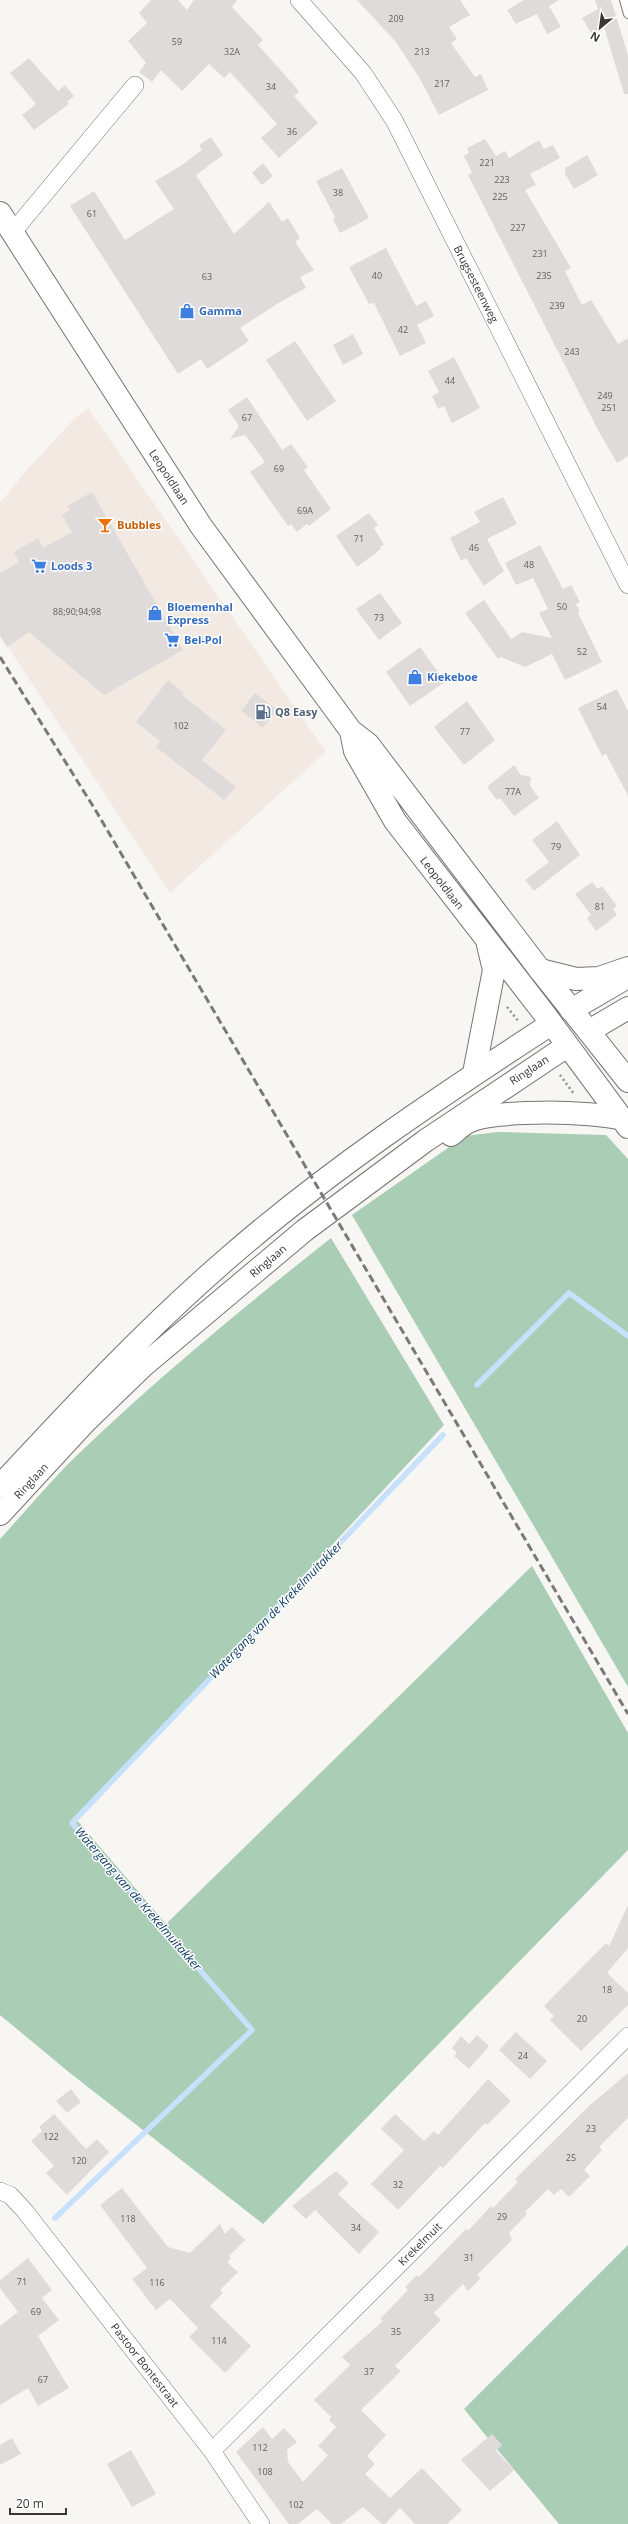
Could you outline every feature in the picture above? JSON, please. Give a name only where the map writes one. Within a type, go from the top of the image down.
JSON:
[{"type":"main road","name":"Leopoldlaan","points":[[0,213],[200,526],[351,731],[368,744],[589,1032]]},
{"type":"main road","name":"Leopoldlaan","points":[[351,731],[355,751],[395,821],[567,1046]]},
{"type":"main road","points":[[474,1073],[494,970],[487,941]]},
{"type":"main road","points":[[540,970],[576,979],[599,978],[619,969],[628,968]]},
{"type":"main road","points":[[571,1010],[628,976]]},
{"type":"main road","points":[[628,1008],[589,1032],[628,1081]]},
{"type":"main road","name":"Ringlaan","points":[[0,1486],[104,1375],[229,1257],[345,1163],[474,1073],[571,1010]]},
{"type":"main road","name":"Ringlaan","points":[[0,1514],[86,1421],[143,1366],[305,1230],[425,1141],[589,1032]]},
{"type":"main road","points":[[567,1046],[625,1123]]},
{"type":"main road","points":[[425,1141],[442,1141],[468,1122],[489,1116],[578,1114],[608,1115],[625,1123]]},
{"type":"street","name":"Brugsesteenweg","points":[[299,0],[363,73],[394,120],[622,558],[628,585]]},
{"type":"street","points":[[12,233],[135,85]]},
{"type":"street","name":"Krekelmuit","points":[[212,2451],[628,2036]]},
{"type":"street","name":"Pastoor Bontestraat","points":[[0,2191],[10,2195],[24,2210],[212,2451],[261,2524]]},
{"type":"lane","points":[[624,0],[628,14]]},
{"type":"path","points":[[548,1059],[579,1101],[578,1114]]},
{"type":"shaded area","points":[[88,408],[326,752],[170,893],[0,635],[0,503],[25,472],[74,419]]},
{"type":"green space","points":[[498,1132],[606,1135],[628,1159],[628,1687],[352,1215],[465,1136]]},
{"type":"green space","points":[[331,1238],[444,1425],[76,1819],[166,1924],[532,1566],[628,1733],[628,1850],[263,2224],[70,2073],[0,2015],[0,1539],[67,1465],[130,1405],[229,1320]]},
{"type":"green space","points":[[628,2245],[628,2524],[559,2524],[464,2409]]},
{"type":"building","points":[[151,0],[178,0],[187,10],[194,0],[237,0],[232,7],[263,40],[258,45],[293,84],[299,92],[294,96],[318,123],[279,158],[261,138],[277,124],[230,72],[224,78],[209,64],[182,91],[161,70],[152,82],[139,72],[146,63],[128,41],[147,23],[139,13]]},
{"type":"building","points":[[357,0],[460,0],[470,15],[449,27],[457,39],[451,43],[475,77],[481,74],[488,90],[439,115],[420,79],[396,42]]},
{"type":"building","points":[[524,0],[559,0],[549,6],[561,27],[547,34],[537,14],[516,24],[507,10]]},
{"type":"building","points":[[595,0],[611,0],[628,55],[628,94],[624,94],[604,27],[592,34],[582,18],[598,9]]},
{"type":"building","points":[[29,58],[58,91],[65,85],[74,96],[67,102],[69,104],[34,130],[22,115],[36,104],[10,73]]},
{"type":"building","points":[[211,137],[223,155],[196,175],[234,234],[269,202],[282,222],[288,218],[300,238],[295,242],[314,270],[300,277],[306,288],[280,302],[240,328],[249,341],[207,369],[201,359],[178,374],[70,206],[94,191],[125,240],[174,209],[155,181],[179,167],[202,150],[199,145]]},
{"type":"building","points":[[485,139],[496,156],[505,151],[509,158],[539,140],[544,149],[553,145],[560,158],[530,174],[536,185],[525,190],[571,268],[565,271],[582,305],[591,300],[618,344],[628,338],[628,456],[617,463],[599,432],[468,175],[472,173],[464,156],[469,153],[467,148]]},
{"type":"building","points":[[587,155],[598,175],[574,189],[565,174],[565,168]]},
{"type":"building","points":[[263,163],[273,176],[262,185],[252,173]]},
{"type":"building","points":[[342,168],[369,218],[340,233],[333,219],[335,217],[316,181]]},
{"type":"building","points":[[386,248],[416,306],[426,301],[434,316],[417,325],[426,343],[400,356],[374,303],[369,304],[349,267]]},
{"type":"building","points":[[353,334],[363,354],[343,365],[333,345]]},
{"type":"building","points":[[295,341],[336,401],[307,421],[266,360]]},
{"type":"building","points":[[454,357],[480,408],[452,423],[444,406],[438,409],[432,396],[439,392],[428,371]]},
{"type":"building","points":[[247,397],[282,450],[291,444],[308,467],[304,470],[331,509],[309,526],[307,524],[297,532],[291,524],[288,526],[250,472],[265,462],[245,435],[230,439],[239,426],[228,410]]},
{"type":"building","points":[[92,492],[183,650],[104,695],[29,632],[7,647],[0,636],[0,573],[19,562],[14,552],[38,538],[43,548],[72,532],[62,515],[70,510],[67,506]]},
{"type":"building","points":[[503,497],[517,524],[487,539],[504,571],[484,586],[466,558],[461,561],[450,538],[480,522],[474,512]]},
{"type":"building","points":[[369,513],[378,525],[374,528],[384,545],[380,547],[381,549],[357,567],[336,536]]},
{"type":"building","points":[[540,545],[563,589],[571,585],[580,602],[576,604],[580,612],[578,613],[602,662],[565,680],[552,654],[525,667],[501,657],[498,659],[465,613],[484,600],[511,639],[522,632],[552,638],[539,613],[548,609],[533,578],[516,585],[505,563]]},
{"type":"building","points":[[380,593],[402,623],[379,640],[356,609]]},
{"type":"building","name":"Kiekeboe","points":[[420,647],[445,682],[410,706],[386,672]]},
{"type":"building","points":[[168,680],[184,693],[182,695],[226,730],[202,760],[236,787],[224,800],[156,747],[160,741],[136,722]]},
{"type":"building","points":[[617,689],[628,711],[628,796],[606,754],[602,756],[578,708]]},
{"type":"building","points":[[255,693],[277,710],[263,728],[241,711]]},
{"type":"building","points":[[467,701],[495,740],[464,765],[434,727]]},
{"type":"building","points":[[514,765],[521,775],[531,777],[530,786],[539,798],[514,816],[500,798],[497,800],[487,787]]},
{"type":"building","points":[[557,821],[580,855],[534,891],[525,880],[549,862],[532,840]]},
{"type":"building","points":[[592,882],[598,889],[602,886],[617,906],[613,909],[617,915],[596,931],[587,918],[591,915],[575,894]]},
{"type":"building","points":[[628,1905],[628,1948],[607,1973],[628,1993],[628,2005],[581,2051],[550,2020],[554,2016],[544,2006],[606,1943],[609,1946]]},
{"type":"building","points":[[516,2032],[547,2061],[530,2079],[499,2050]]},
{"type":"building","points":[[477,2035],[489,2046],[469,2069],[454,2056],[457,2053],[452,2048],[461,2036],[469,2044]]},
{"type":"building","points":[[628,2073],[628,2118],[599,2147],[602,2150],[584,2170],[590,2176],[569,2197],[561,2189],[554,2195],[548,2189],[525,2212],[527,2214],[509,2233],[512,2240],[477,2275],[481,2278],[468,2291],[463,2284],[434,2313],[441,2320],[395,2366],[401,2371],[361,2410],[386,2435],[367,2456],[375,2464],[365,2474],[390,2498],[422,2468],[462,2510],[447,2524],[415,2524],[400,2508],[385,2524],[382,2524],[363,2507],[341,2524],[332,2524],[317,2509],[298,2524],[289,2524],[236,2452],[263,2427],[272,2439],[284,2428],[297,2442],[287,2450],[288,2462],[303,2482],[328,2455],[318,2446],[336,2427],[329,2420],[331,2417],[314,2400],[350,2365],[342,2357],[383,2321],[380,2319],[408,2290],[405,2287],[417,2275],[419,2277],[466,2229],[468,2231],[491,2206],[493,2208],[518,2182],[515,2179],[590,2105]]},
{"type":"building","points":[[488,2079],[511,2101],[487,2125],[485,2123],[443,2168],[440,2166],[398,2210],[371,2184],[404,2150],[381,2129],[395,2114],[424,2141],[434,2131],[438,2135]]},
{"type":"building","points":[[71,2089],[81,2102],[67,2113],[56,2101]]},
{"type":"building","points":[[54,2114],[86,2149],[97,2139],[109,2152],[67,2195],[46,2173],[54,2166],[31,2141],[42,2131],[39,2127]]},
{"type":"building","points":[[336,2171],[349,2183],[338,2194],[379,2232],[359,2254],[315,2210],[306,2219],[292,2206]]},
{"type":"building","points":[[122,2188],[168,2247],[190,2253],[220,2224],[225,2234],[232,2227],[245,2240],[229,2256],[231,2259],[227,2262],[238,2272],[220,2290],[223,2293],[210,2306],[251,2346],[225,2373],[189,2337],[198,2328],[170,2299],[156,2310],[132,2279],[147,2268],[100,2205]]},
{"type":"building","points":[[28,2258],[52,2290],[42,2298],[59,2320],[38,2336],[69,2388],[38,2406],[28,2388],[0,2405],[0,2326],[18,2312],[0,2288],[0,2280]]},
{"type":"building","points":[[492,2434],[502,2445],[496,2451],[514,2470],[490,2491],[461,2460]]},
{"type":"building","points":[[12,2438],[21,2454],[0,2465],[0,2445]]},
{"type":"building","points":[[131,2450],[156,2494],[132,2507],[107,2464]]},
{"type":"waterway","points":[[477,1385],[569,1293],[628,1336]]},
{"type":"waterway","name":"Watergang van de Krekelmuitakker","points":[[55,2218],[252,2030],[72,1823],[443,1435]]},
{"type":"railway","points":[[0,657],[96,811],[628,1714]]},
{"type":"place","name":"Gamma","points":[[187,311]]},
{"type":"place","name":"Bubbles","points":[[105,525]]},
{"type":"place","name":"Loods 3","points":[[39,566]]},
{"type":"place","name":"Bloemenhal Express","points":[[155,613]]},
{"type":"place","name":"Bel-Pol","points":[[172,640]]},
{"type":"place","name":"Kiekeboe","points":[[415,677]]},
{"type":"place","name":"Q8 Easy","points":[[263,712]]}]
